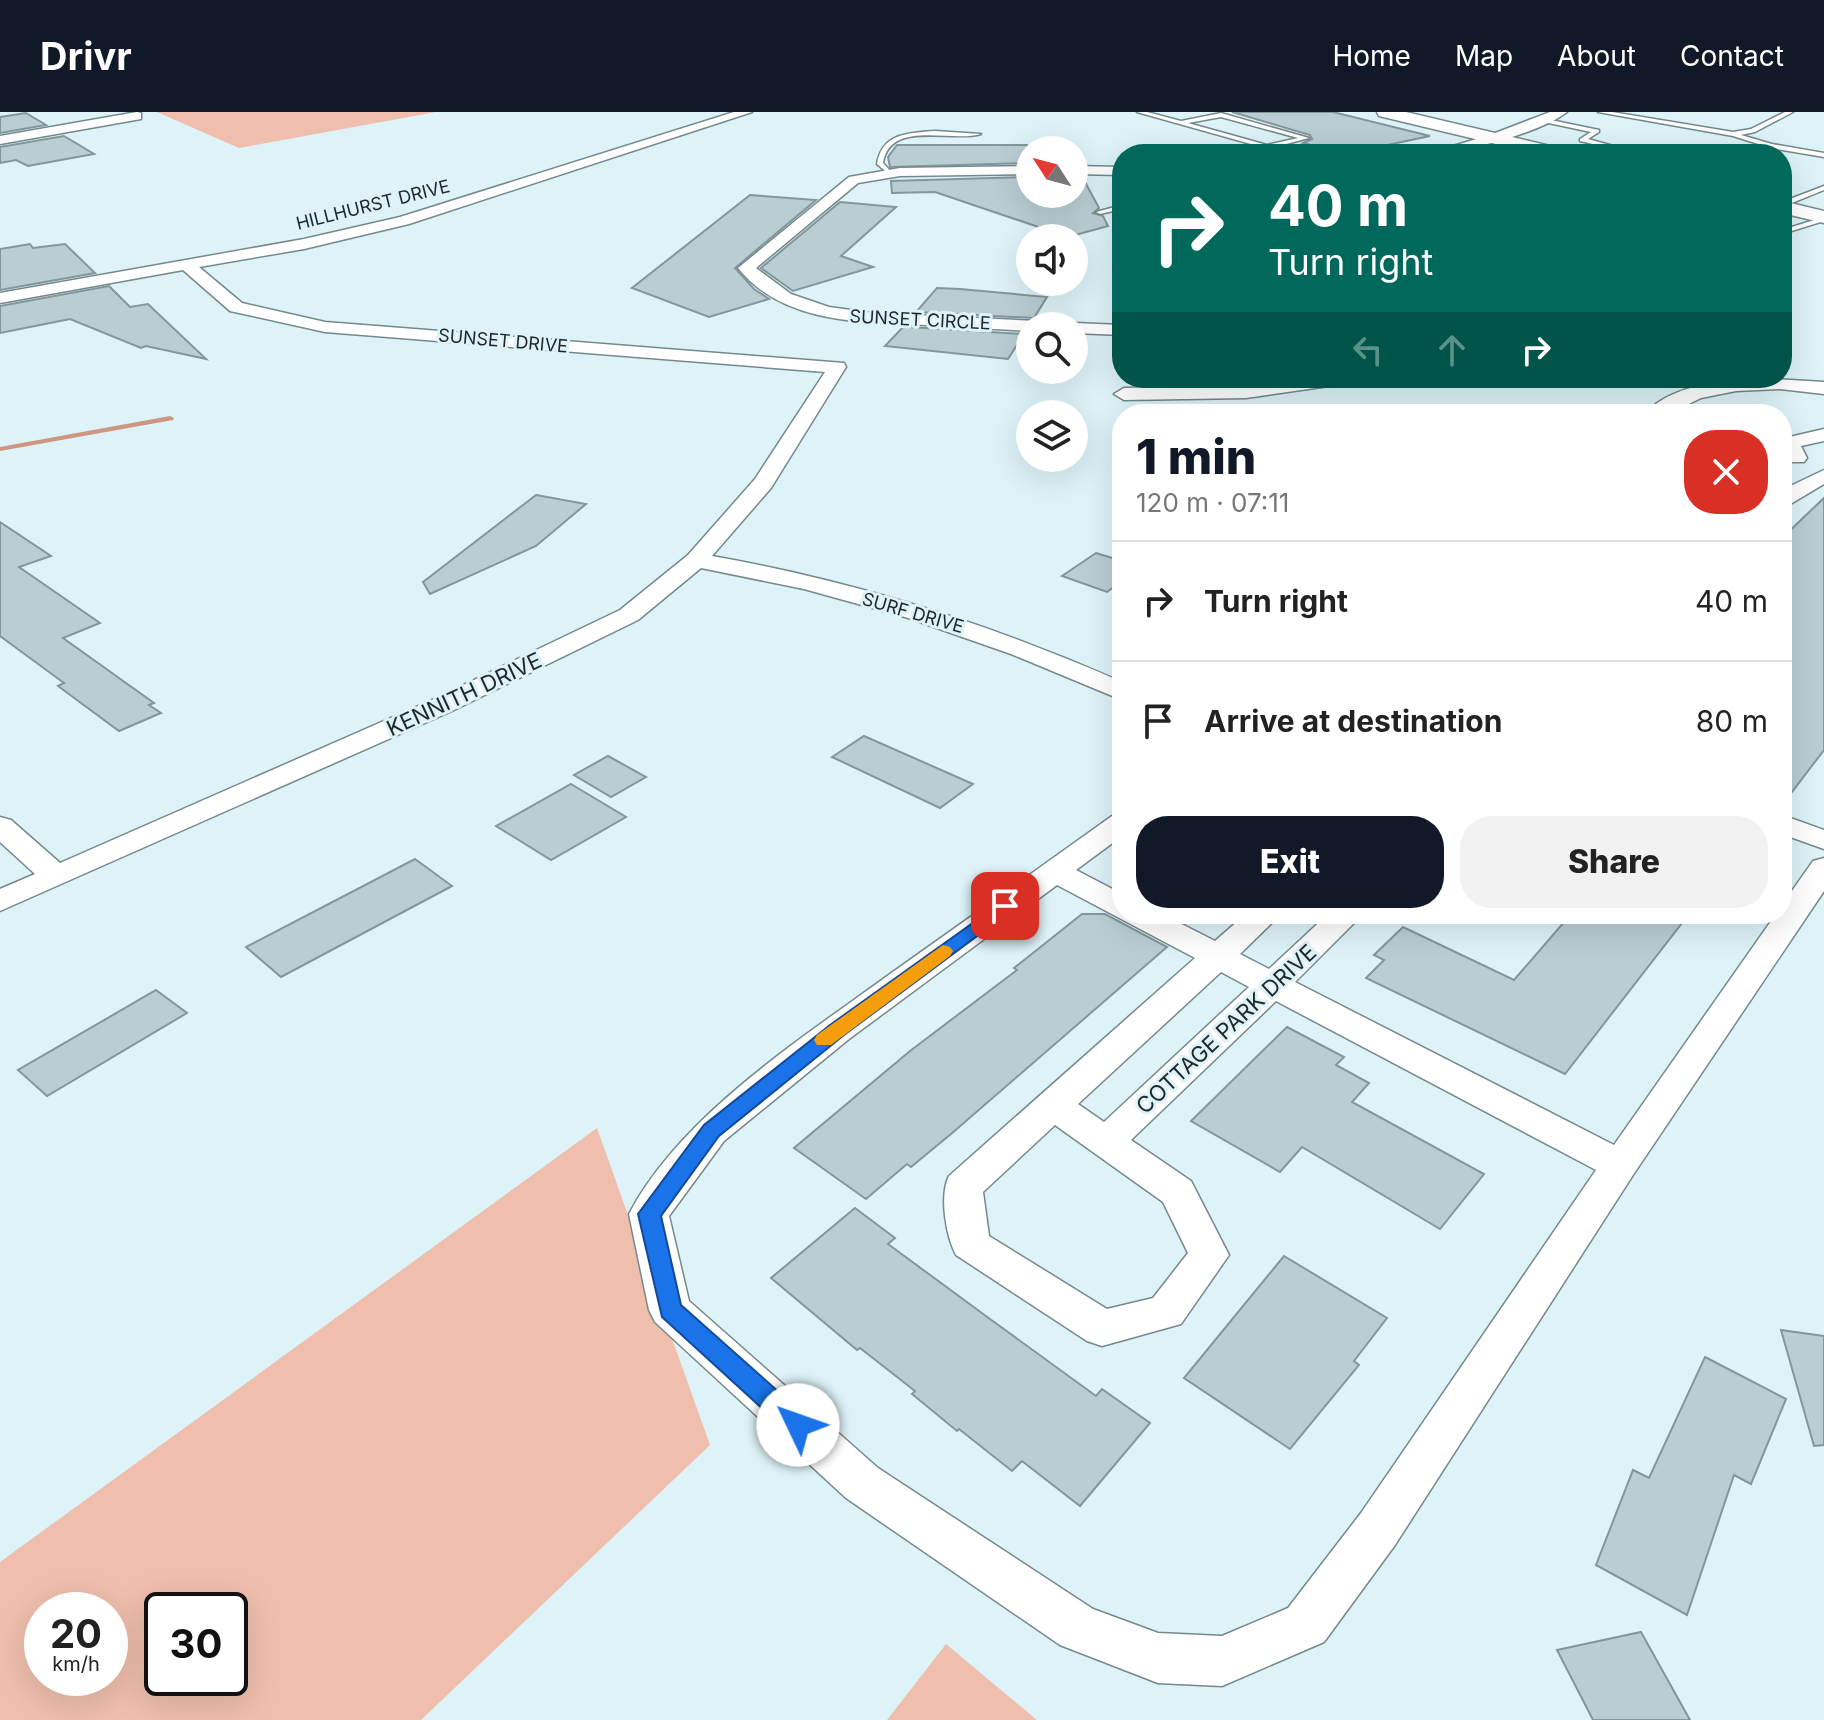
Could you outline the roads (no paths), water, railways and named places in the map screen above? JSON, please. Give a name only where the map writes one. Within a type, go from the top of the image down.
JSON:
[{"type":"main road","points":[[1385,112],[1520,144]]},
{"type":"main road","points":[[1792,205],[1824,218]]},
{"type":"street","name":"HILLHURST DRIVE","points":[[0,298],[304,244],[404,221],[746,112]]},
{"type":"street","points":[[1472,144],[1561,112]]},
{"type":"street","points":[[0,140],[137,116]]},
{"type":"street","name":"SUNSET CIRCLE","points":[[1016,170],[892,174],[854,180],[746,268],[759,282],[793,303],[834,316],[1016,325]]},
{"type":"street","points":[[1088,170],[1112,171]]},
{"type":"street","name":"SUNSET DRIVE","points":[[187,265],[236,307],[325,327],[837,367]]},
{"type":"street","points":[[1088,329],[1112,330]]},
{"type":"street","name":"KENNITH DRIVE","points":[[0,901],[443,705],[629,615],[696,560],[763,483],[837,367]]},
{"type":"street","points":[[1792,385],[1824,388]]},
{"type":"street","points":[[1124,394],[1246,392],[1274,388]]},
{"type":"street","points":[[1672,404],[1695,391],[1709,388]]},
{"type":"street","points":[[1792,442],[1824,435]]},
{"type":"street","points":[[1792,461],[1824,456]]},
{"type":"street","points":[[1792,490],[1824,476]]},
{"type":"street","points":[[1792,494],[1824,498]]},
{"type":"street","name":"SURF DRIVE","points":[[696,560],[737,567],[965,627],[1048,657],[1112,687]]},
{"type":"street","points":[[0,826],[55,875]]},
{"type":"street","points":[[1792,828],[1824,840]]},
{"type":"street","points":[[1112,829],[837,1030],[711,1131],[649,1214],[670,1310],[862,1483],[1078,1628],[1158,1658],[1222,1661],[1306,1625],[1378,1529],[1620,1165],[1786,924]]},
{"type":"street","points":[[1792,915],[1824,868]]},
{"type":"street","points":[[1053,870],[1112,902]]},
{"type":"street","points":[[1155,924],[1620,1165]]},
{"type":"street","points":[[1053,1105],[1177,1192],[1209,1255],[1166,1312],[1102,1328],[970,1244],[963,1187],[1053,1105],[1216,957],[1254,924]]},
{"type":"street","name":"COTTAGE PARK DRIVE","points":[[1106,1142],[1337,924]]},
{"type":"lane","points":[[1140,112],[1256,144]]},
{"type":"lane","points":[[1601,112],[1733,134],[1753,131],[1790,112]]},
{"type":"lane","points":[[1181,123],[1221,115],[1306,138],[1280,144]]},
{"type":"lane","points":[[1541,120],[1597,131],[1582,140],[1596,144]]},
{"type":"lane","points":[[892,174],[880,164],[879,153],[885,144],[895,139],[927,134],[978,134]]},
{"type":"lane","points":[[1733,134],[1741,139],[1767,144]]},
{"type":"lane","points":[[1792,149],[1824,155]]},
{"type":"lane","points":[[1792,201],[1824,188]]},
{"type":"lane","points":[[1100,212],[1112,209]]},
{"type":"lane","points":[[1792,229],[1824,218]]},
{"type":"waterway","points":[[0,449],[170,418]]}]
